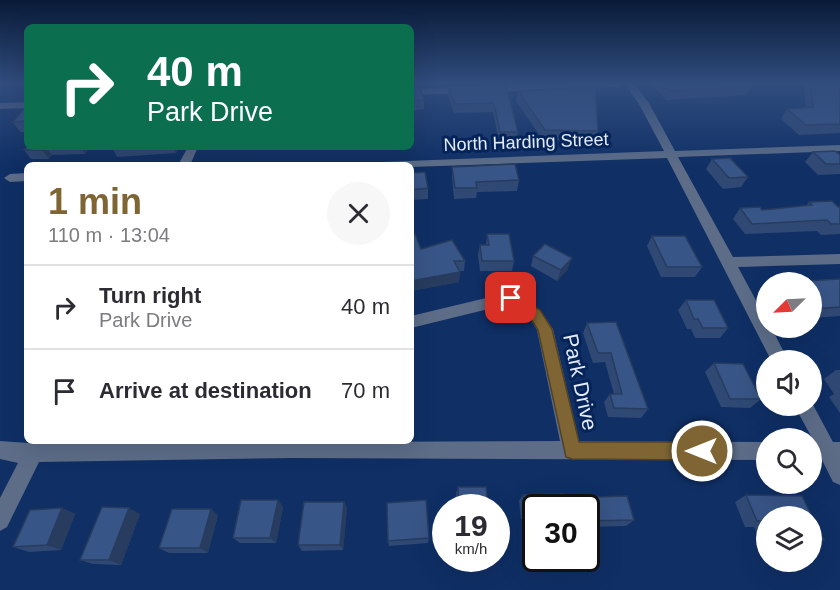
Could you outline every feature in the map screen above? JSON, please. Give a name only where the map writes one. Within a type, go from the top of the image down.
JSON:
[{"type":"street","points":[[648,112],[775,350]]},
{"type":"street","name":"North Harding Street","points":[[414,164],[840,148]]},
{"type":"street","points":[[10,178],[24,177]]},
{"type":"street","points":[[729,262],[840,260]]},
{"type":"street","name":"Park Drive","points":[[414,321],[511,298],[535,314],[545,329],[572,451]]},
{"type":"street","points":[[808,416],[840,475]]},
{"type":"street","points":[[0,450],[36,447],[294,445],[572,451],[756,451]]},
{"type":"street","points":[[0,520],[36,447]]},
{"type":"building","points":[[22,112],[24,112],[24,121],[13,122]]},
{"type":"building","points":[[496,112],[513,112],[518,132],[500,132]]},
{"type":"building","points":[[532,112],[597,112],[598,131],[545,130]]},
{"type":"building","points":[[790,112],[840,112],[840,124],[806,125]]},
{"type":"building","points":[[835,151],[840,155],[840,164],[826,164],[813,152]]},
{"type":"building","points":[[730,158],[748,177],[729,178],[712,159]]},
{"type":"building","points":[[515,164],[519,180],[476,182],[477,188],[455,188],[452,167]]},
{"type":"building","points":[[425,172],[428,188],[414,190],[414,173]]},
{"type":"building","points":[[832,201],[840,207],[840,224],[831,224],[827,220],[752,224],[740,208],[760,207],[762,210],[812,205],[809,202]]},
{"type":"building","points":[[414,234],[421,249],[452,240],[465,261],[454,261],[460,272],[414,280]]},
{"type":"building","points":[[487,234],[509,234],[514,261],[482,261],[480,245],[489,245]]},
{"type":"building","points":[[652,236],[685,236],[702,267],[667,267]]},
{"type":"building","points":[[545,244],[572,258],[561,270],[533,256]]},
{"type":"building","points":[[840,279],[840,307],[822,308],[822,280]]},
{"type":"building","points":[[686,300],[714,300],[728,328],[703,328],[698,319],[694,319]]},
{"type":"building","points":[[616,322],[648,409],[614,408],[610,394],[622,394],[611,353],[598,353],[587,323]]},
{"type":"building","points":[[714,363],[743,364],[756,389],[756,399],[730,399]]},
{"type":"building","points":[[458,487],[486,487],[487,494],[458,494]]},
{"type":"building","points":[[746,495],[802,496],[807,506],[756,506],[756,519]]},
{"type":"building","points":[[627,496],[634,520],[600,521],[600,497]]},
{"type":"building","points":[[241,500],[278,500],[270,538],[233,538]]},
{"type":"building","points":[[426,500],[429,538],[388,541],[387,503]]},
{"type":"building","points":[[304,502],[344,502],[340,545],[298,545]]},
{"type":"building","points":[[102,507],[129,508],[109,560],[80,560]]},
{"type":"building","points":[[62,508],[47,545],[13,547],[30,510]]},
{"type":"building","points":[[172,509],[211,509],[200,548],[159,548]]},
{"type":"route","points":[[511,298],[535,314],[545,329],[572,451],[702,451]]}]
